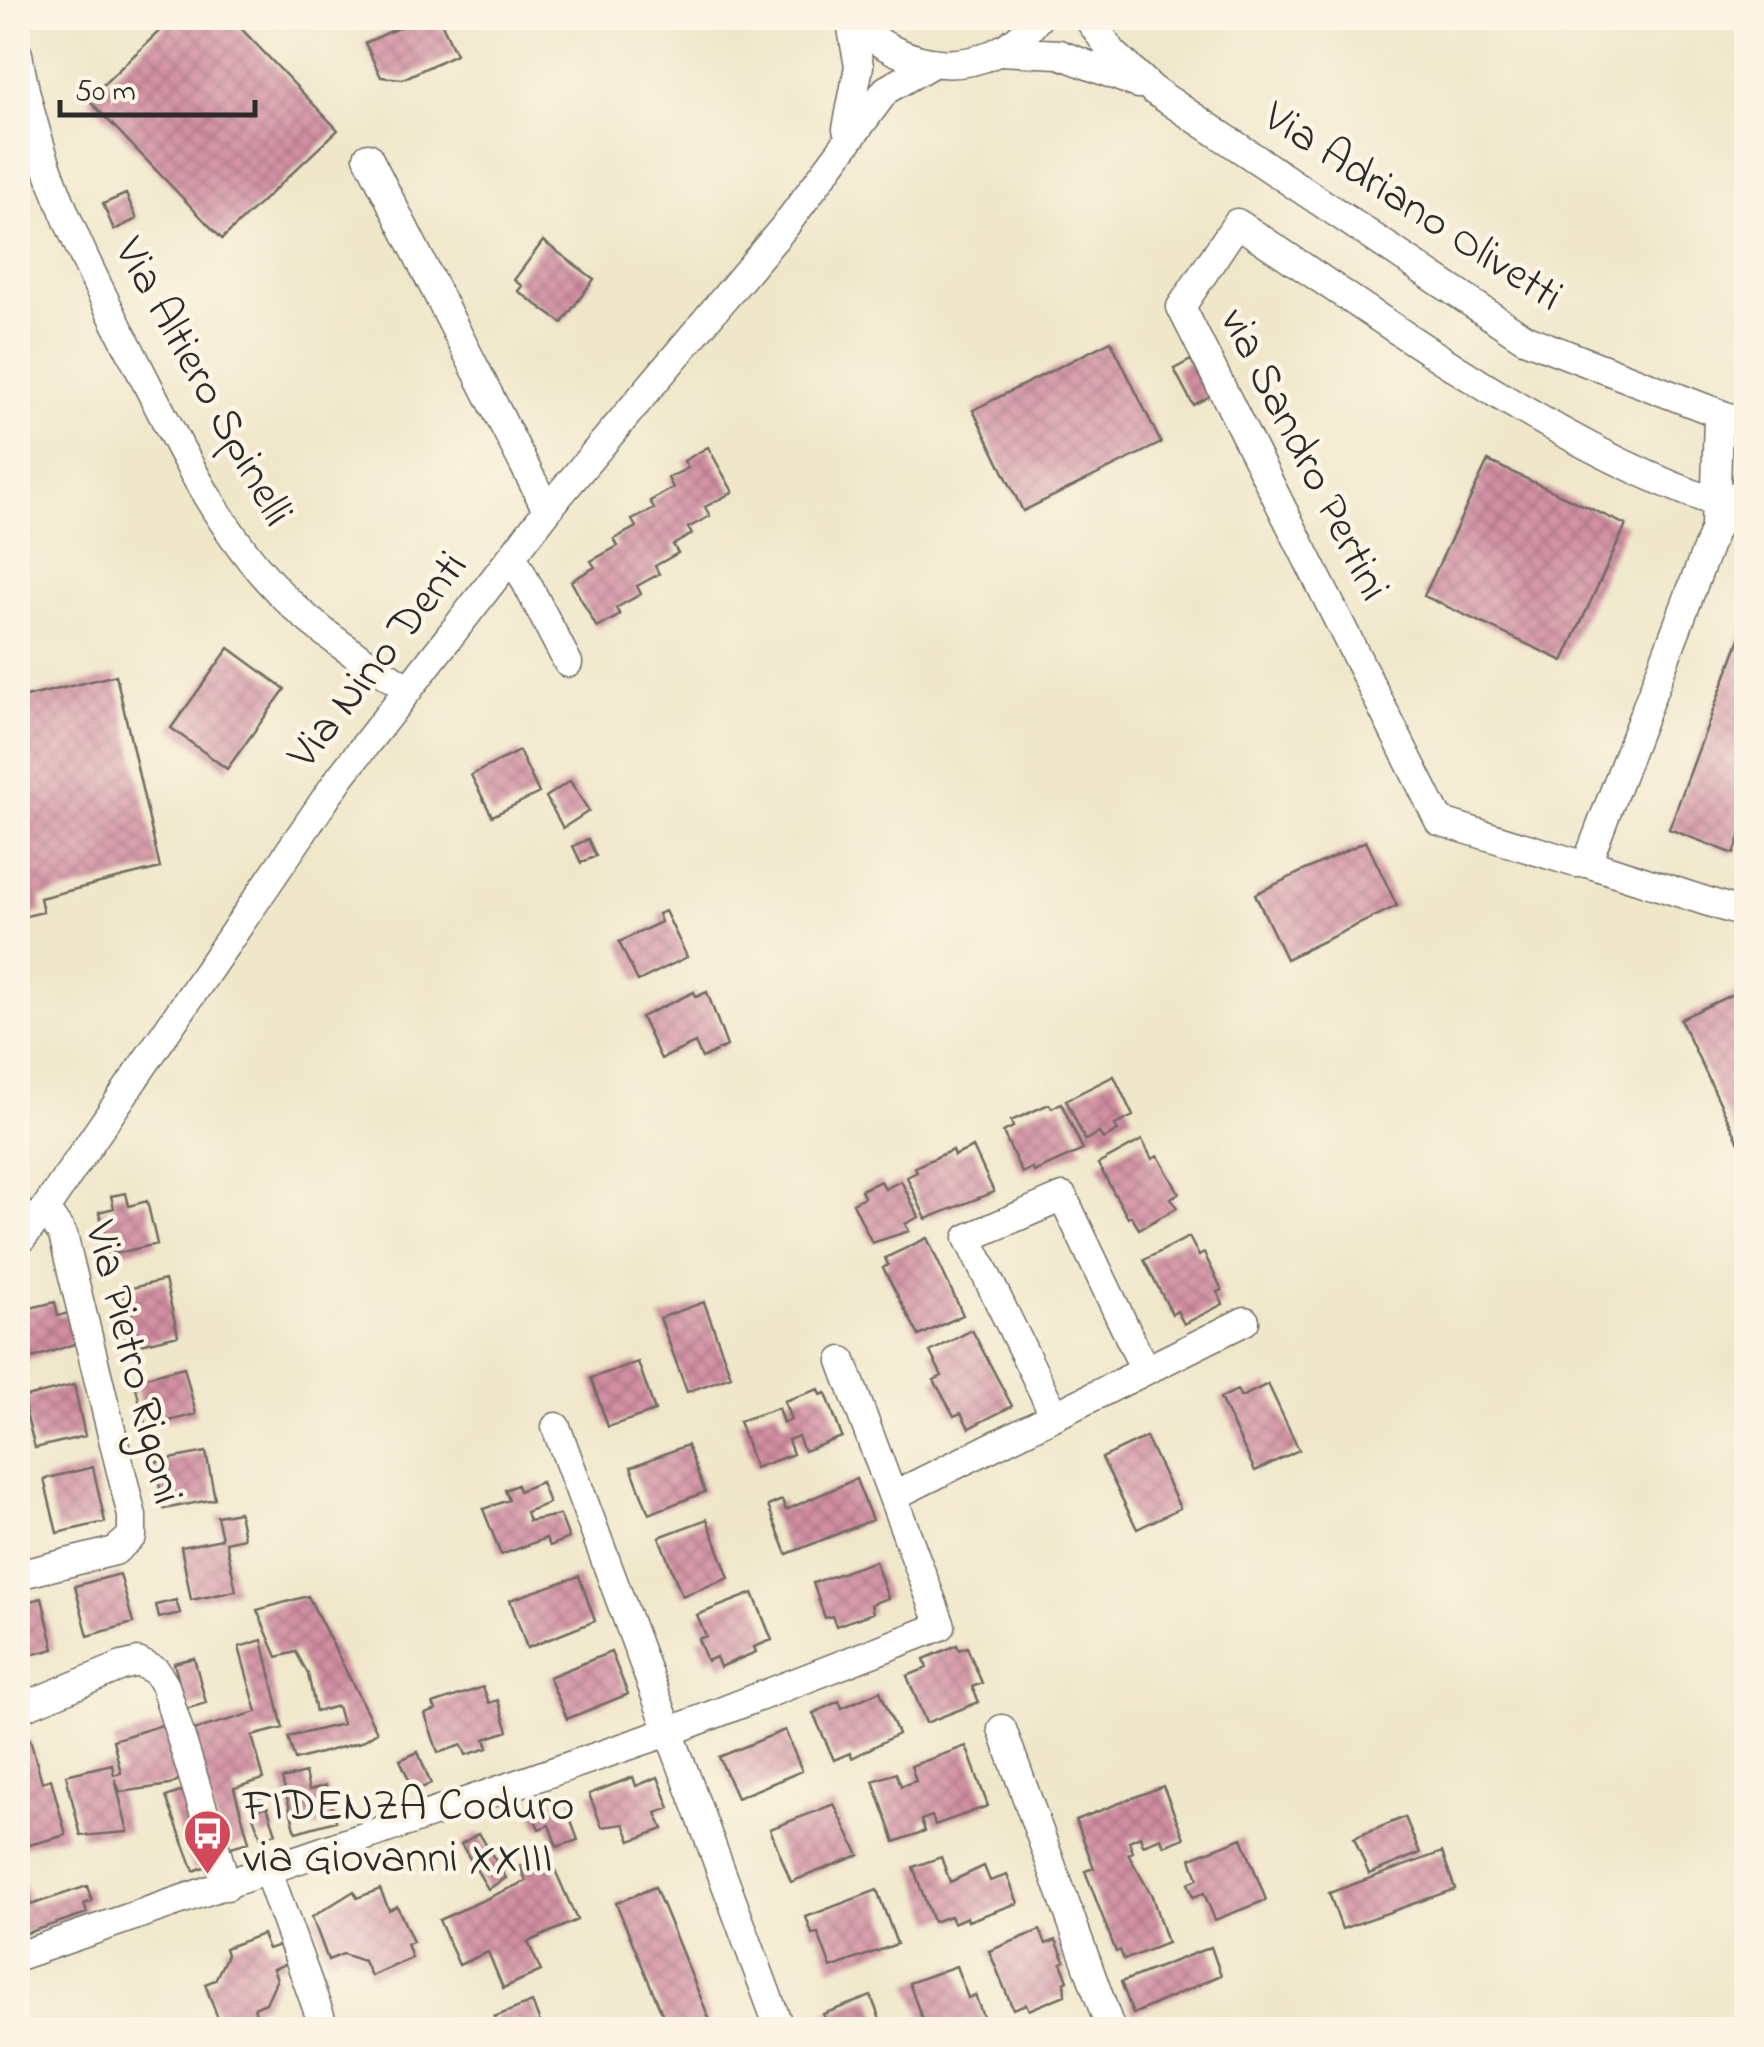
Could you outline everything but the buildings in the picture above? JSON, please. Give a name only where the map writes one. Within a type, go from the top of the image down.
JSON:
[{"type":"street","points":[[850,18],[885,48],[930,64],[977,60],[999,52],[1038,18]]},
{"type":"street","name":"Via Nino Denti","points":[[838,154],[856,96],[859,66],[850,18]]},
{"type":"street","points":[[1088,18],[1112,54],[1153,90]]},
{"type":"street","points":[[999,52],[1059,54],[1153,90]]},
{"type":"street","name":"Via Altiero Spinelli","points":[[18,54],[28,117],[64,220],[194,472],[237,544],[282,596],[336,643],[409,689]]},
{"type":"street","name":"Via Nino Denti","points":[[18,1243],[46,1209],[246,912],[409,689],[548,510],[785,226],[886,90],[930,64]]},
{"type":"street","name":"Via Adriano Olivetti","points":[[1153,90],[1524,338],[1746,424]]},
{"type":"street","points":[[368,158],[548,510]]},
{"type":"street","name":"via Sandro Pertini","points":[[1731,507],[1648,474],[1512,402],[1238,223],[1181,307],[1439,821],[1746,914]]},
{"type":"street","points":[[1587,863],[1731,507],[1718,414]]},
{"type":"street","points":[[513,557],[568,663]]},
{"type":"street","points":[[1054,1414],[968,1238],[1063,1197],[1145,1370]]},
{"type":"street","name":"Via Pietro Rigoni","points":[[18,1575],[115,1551],[132,1536],[132,1516],[64,1235],[46,1209]]},
{"type":"street","points":[[893,1496],[1245,1321]]},
{"type":"street","points":[[18,1956],[671,1731],[942,1626],[842,1361]]},
{"type":"street","points":[[556,1426],[780,2030]]},
{"type":"street","points":[[18,1710],[122,1666],[138,1662],[156,1671],[165,1686],[228,1886]]},
{"type":"street","points":[[1002,1729],[1111,2030]]},
{"type":"street","points":[[268,1872],[325,2030]]},
{"type":"place","name":"FIDENZA Coduro via Giovanni XXIII","points":[[208,1876]]}]
